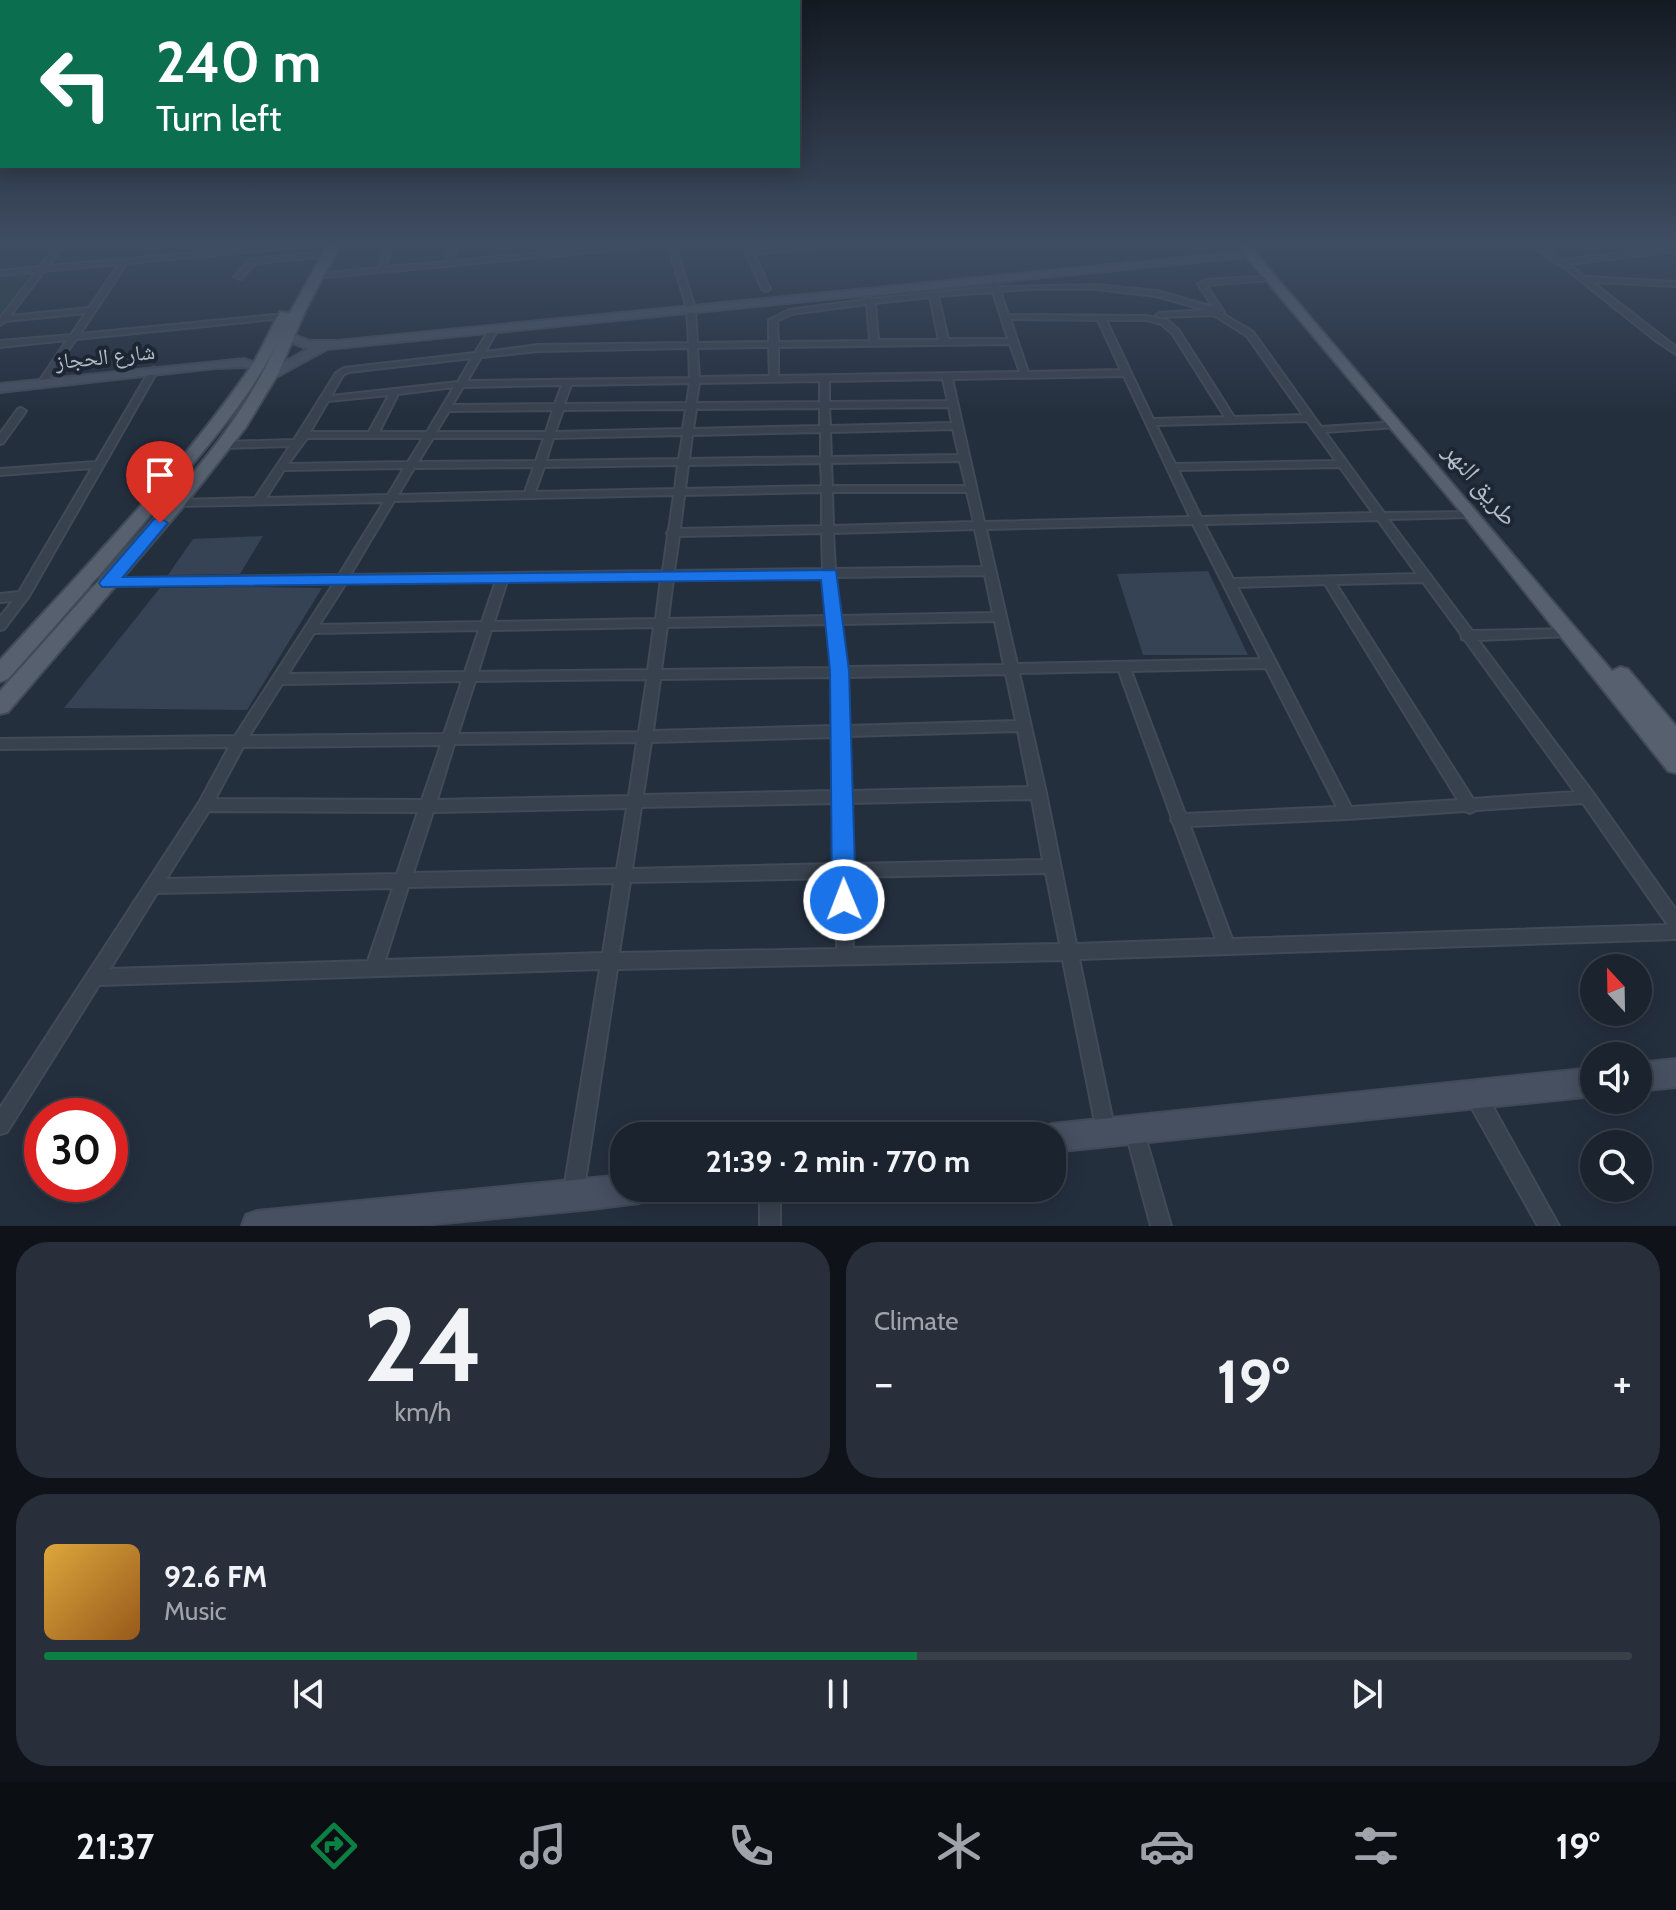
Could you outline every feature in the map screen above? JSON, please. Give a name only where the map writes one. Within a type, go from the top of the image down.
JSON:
[{"type":"main road","points":[[0,706],[224,445],[293,300]]},
{"type":"main road","points":[[0,674],[289,337],[306,300]]},
{"type":"main road","points":[[289,337],[308,345],[336,345],[765,300]]},
{"type":"main road","name":"طريق النهر","points":[[1289,300],[1569,632],[1647,719],[1676,742]]},
{"type":"main road","name":"طريق النهر","points":[[1293,300],[1647,719],[1676,764]]},
{"type":"main road","points":[[265,364],[336,345]]},
{"type":"main road","name":"شارع الحجاز","points":[[0,388],[215,364],[265,364]]},
{"type":"main road","points":[[1652,1076],[1676,1073]]},
{"type":"main road","points":[[1066,1136],[1580,1083]]},
{"type":"main road","points":[[257,1226],[346,1221],[610,1192]]},
{"type":"street","points":[[2,321],[17,300]]},
{"type":"street","points":[[42,383],[98,300]]},
{"type":"street","points":[[573,1197],[645,737],[692,407],[695,381],[688,300]]},
{"type":"street","points":[[777,300],[789,312]]},
{"type":"street","points":[[868,300],[874,343]]},
{"type":"street","points":[[774,379],[774,317],[789,312],[896,300]]},
{"type":"street","points":[[935,300],[944,342]]},
{"type":"street","points":[[1001,300],[1025,375]]},
{"type":"street","points":[[1159,317],[1174,300]]},
{"type":"street","points":[[1189,300],[1220,312],[1250,334],[1423,578],[1588,797],[1676,923]]},
{"type":"street","points":[[1212,300],[1220,312]]},
{"type":"street","points":[[1606,300],[1676,351]]},
{"type":"street","points":[[2,321],[91,310]]},
{"type":"street","points":[[1007,317],[1159,317],[1220,312]]},
{"type":"street","points":[[0,344],[285,316]]},
{"type":"street","points":[[1159,317],[1175,331],[1231,419]]},
{"type":"street","points":[[1101,318],[1197,521],[1347,813]]},
{"type":"street","points":[[0,1125],[155,886],[205,805],[239,741],[494,329]]},
{"type":"street","points":[[260,499],[340,373],[347,370],[538,348],[1014,341]]},
{"type":"street","points":[[0,626],[23,596],[154,370]]},
{"type":"street","points":[[325,399],[460,384],[1125,373]]},
{"type":"street","points":[[824,378],[829,574],[840,671],[845,957]]},
{"type":"street","points":[[947,378],[988,571],[1013,668],[1070,952],[1120,1130],[1161,1226]]},
{"type":"street","points":[[529,495],[567,383]]},
{"type":"street","points":[[373,434],[395,391]]},
{"type":"street","points":[[446,408],[953,404]]},
{"type":"street","points":[[0,441],[4,430],[21,411]]},
{"type":"street","points":[[1149,422],[1309,418]]},
{"type":"street","points":[[1317,430],[1396,424]]},
{"type":"street","points":[[224,445],[373,434],[550,435],[958,426]]},
{"type":"street","points":[[281,467],[965,458]]},
{"type":"street","points":[[1172,467],[1343,464]]},
{"type":"street","points":[[0,472],[98,465]]},
{"type":"street","points":[[177,503],[260,499],[972,489]]},
{"type":"street","points":[[672,533],[1472,514]]},
{"type":"street","points":[[82,582],[988,571]]},
{"type":"street","points":[[1229,583],[1423,578]]},
{"type":"street","points":[[374,968],[502,579]]},
{"type":"street","points":[[1328,580],[1470,807]]},
{"type":"street","points":[[0,598],[23,596]]},
{"type":"street","points":[[309,629],[1000,617]]},
{"type":"street","points":[[1466,636],[1569,632]]},
{"type":"street","points":[[277,679],[469,679],[1269,663]]},
{"type":"street","points":[[1123,666],[1226,944]]},
{"type":"street","points":[[0,744],[645,737],[1024,726]]},
{"type":"street","points":[[205,805],[426,806],[1039,793]]},
{"type":"street","points":[[1178,820],[1470,807],[1588,797]]},
{"type":"street","points":[[155,886],[1054,866]]},
{"type":"street","points":[[96,977],[608,961],[1070,952],[1226,944],[1676,932]]},
{"type":"street","points":[[1475,1094],[1549,1226]]},
{"type":"street","points":[[770,1202],[770,1226]]},
{"type":"green space","points":[[0,300],[17,300],[0,321]]},
{"type":"building","points":[[263,536],[240,574],[168,575],[193,539]]},
{"type":"building","points":[[1208,571],[1248,655],[1143,655],[1117,574]]},
{"type":"building","points":[[160,588],[322,588],[247,710],[64,708]]},
{"type":"route","points":[[160,523],[108,583],[829,574],[840,671],[844,900]]}]
